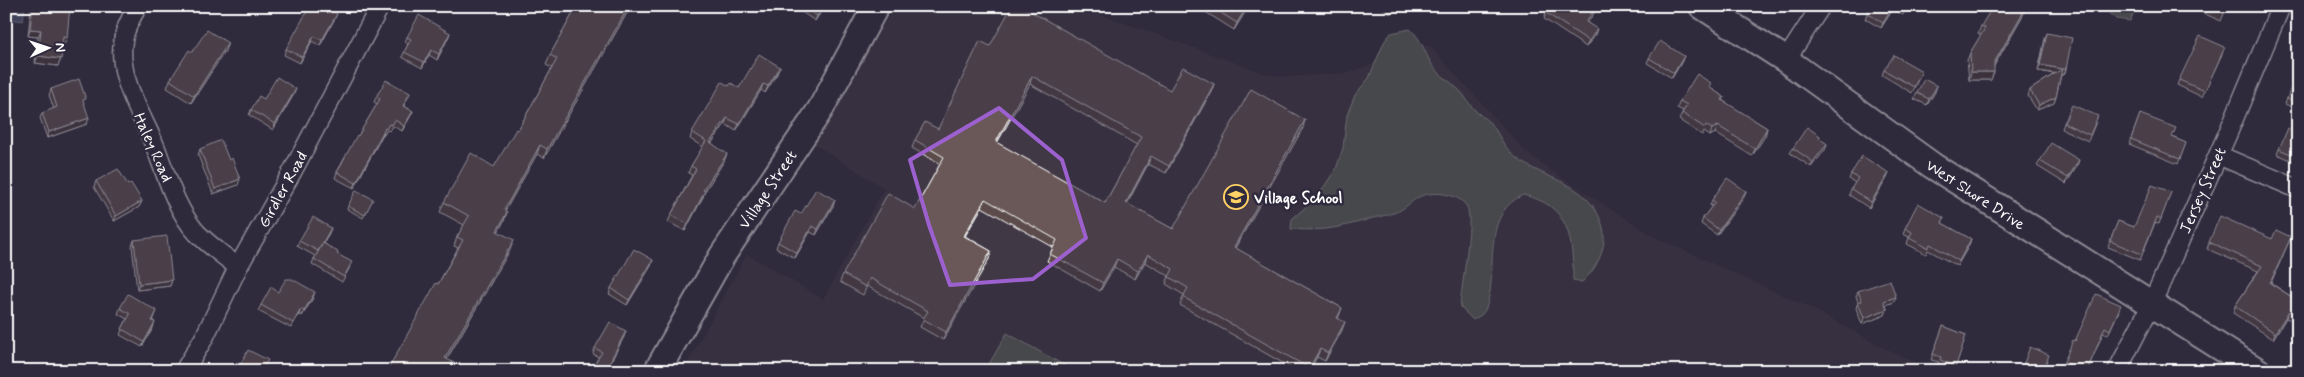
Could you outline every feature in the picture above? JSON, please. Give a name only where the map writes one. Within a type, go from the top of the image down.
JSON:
[{"type":"main road","name":"Village Street","points":[[657,371],[722,256],[820,110],[876,6]]},
{"type":"main road","name":"West Shore Drive","points":[[1702,6],[1786,60],[1933,166],[2258,371]]},
{"type":"street","name":"Haley Road","points":[[138,6],[128,22],[122,42],[126,76],[134,102],[187,218],[196,232],[238,267]]},
{"type":"street","name":"Girdler Road","points":[[184,371],[204,338],[238,267],[292,172],[380,6]]},
{"type":"street","points":[[1786,60],[1821,6]]},
{"type":"street","name":"Jersey Street","points":[[2117,371],[2151,305],[2218,155],[2281,6]]},
{"type":"street","points":[[2218,155],[2298,189]]},
{"type":"highlighted area","points":[[999,108],[1062,160],[1086,238],[1033,279],[950,285],[929,225],[910,160]]},
{"type":"shaded area","name":"Village School","points":[[895,6],[1078,6],[1264,73],[1284,77],[1347,73],[1429,45],[1526,152],[1561,177],[1655,237],[1813,309],[1882,347],[1935,371],[683,371],[747,254],[823,299],[884,188],[809,141]]},
{"type":"green space","points":[[2100,6],[2137,6],[2130,21],[2116,19]]},
{"type":"green space","points":[[1410,29],[1418,38],[1436,70],[1461,92],[1471,106],[1490,123],[1510,152],[1534,169],[1572,187],[1584,196],[1593,207],[1601,221],[1604,238],[1603,246],[1593,270],[1582,282],[1573,280],[1570,238],[1566,226],[1559,215],[1551,207],[1539,200],[1523,195],[1511,203],[1497,224],[1494,237],[1488,303],[1482,314],[1473,320],[1460,307],[1469,215],[1464,203],[1455,197],[1434,193],[1417,198],[1399,211],[1352,224],[1323,229],[1291,229],[1292,219],[1317,197],[1336,169],[1343,148],[1347,115],[1355,95],[1369,78],[1384,42],[1391,33]]},
{"type":"green space","points":[[1007,333],[1074,371],[985,371]]},
{"type":"water","points":[[11,6],[25,6],[23,21],[10,19]]},
{"type":"building","points":[[33,6],[70,6],[67,38],[63,37],[61,59],[38,56],[41,30],[30,29]]},
{"type":"building","points":[[310,6],[323,6],[337,14],[322,40],[314,36],[302,57],[286,49]]},
{"type":"building","points":[[577,6],[629,6],[547,149],[540,145],[504,210],[507,212],[497,231],[514,240],[445,358],[469,371],[387,371],[436,283],[438,284],[463,240],[457,237],[469,216],[444,202],[471,153],[494,167],[516,129],[518,130],[557,59],[550,55]]},
{"type":"building","points":[[803,6],[823,6],[817,16]]},
{"type":"building","points":[[1012,6],[1021,6],[1170,90],[1183,67],[1214,84],[1169,166],[1151,156],[1126,203],[1173,229],[1251,89],[1305,120],[1234,247],[1342,308],[1337,318],[1345,322],[1328,353],[1320,349],[1309,368],[1183,297],[1188,288],[1169,277],[1173,269],[1148,254],[1138,271],[1117,259],[1103,283],[1050,254],[1057,240],[985,199],[964,236],[991,251],[946,332],[923,319],[928,311],[870,278],[866,287],[843,274],[888,193],[915,209],[944,157],[915,140],[925,122],[938,129],[980,41],[990,46]],"holes":[[[1032,76],[1141,137],[1105,203],[996,142]]]},
{"type":"building","points":[[1210,6],[1247,6],[1237,23]]},
{"type":"building","points":[[1550,6],[1596,7],[1586,22],[1597,29],[1589,41],[1546,13]]},
{"type":"building","points":[[1872,6],[1894,6],[1883,23],[1867,13]]},
{"type":"building","points":[[1993,6],[2026,7],[1994,63],[1994,72],[1971,72],[1970,53],[1985,28],[1981,26]]},
{"type":"building","points":[[2207,6],[2226,6],[2224,13]]},
{"type":"building","points":[[419,15],[450,33],[439,54],[431,50],[424,62],[404,52],[411,39],[407,37]]},
{"type":"building","points":[[207,30],[228,43],[194,96],[170,80],[189,50],[192,52]]},
{"type":"building","points":[[2047,33],[2072,38],[2066,69],[2040,65]]},
{"type":"building","points":[[2200,36],[2225,47],[2205,91],[2179,80]]},
{"type":"building","points":[[1660,41],[1684,56],[1674,73],[1649,58]]},
{"type":"building","points":[[759,54],[780,67],[768,86],[763,84],[739,124],[727,118],[710,142],[727,154],[703,190],[705,191],[688,224],[671,215],[696,169],[691,166],[706,141],[692,132],[722,82],[729,86],[731,83],[739,88]]},
{"type":"building","points":[[1894,55],[1922,71],[1914,87],[1884,70]]},
{"type":"building","points":[[2062,69],[2056,97],[2039,105],[2030,90]]},
{"type":"building","points":[[1697,74],[1711,83],[1709,87],[1724,97],[1722,100],[1767,128],[1755,149],[1718,126],[1712,129],[1706,125],[1705,128],[1682,113],[1687,105],[1680,101]]},
{"type":"building","points":[[277,77],[296,89],[275,124],[251,110],[259,96],[264,99]]},
{"type":"building","points":[[79,79],[86,99],[83,100],[89,118],[49,132],[42,113],[57,107],[51,89]]},
{"type":"building","points":[[1924,79],[1937,86],[1929,99],[1917,93]]},
{"type":"building","points":[[2294,79],[2298,80],[2298,103],[2287,99]]},
{"type":"building","points":[[386,80],[410,93],[403,106],[413,111],[404,126],[395,120],[392,125],[389,124],[385,128],[356,183],[337,172],[357,135],[380,99],[376,97]]},
{"type":"building","points":[[6,105],[13,124],[6,127]]},
{"type":"building","points":[[2072,105],[2098,116],[2090,135],[2064,123]]},
{"type":"building","points":[[2140,114],[2176,128],[2172,137],[2186,143],[2180,159],[2131,139]]},
{"type":"building","points":[[1807,127],[1820,136],[1819,138],[1827,144],[1813,162],[1793,148]]},
{"type":"building","points":[[2288,128],[2298,132],[2298,157],[2279,149]]},
{"type":"building","points":[[221,140],[229,160],[232,158],[240,179],[215,189],[200,149]]},
{"type":"building","points":[[2051,143],[2079,160],[2068,178],[2040,161]]},
{"type":"building","points":[[1862,156],[1889,173],[1871,202],[1851,189],[1858,178],[1851,174]]},
{"type":"building","points":[[118,169],[128,185],[131,183],[142,201],[116,216],[96,181]]},
{"type":"building","points":[[1727,178],[1746,191],[1719,230],[1703,218],[1715,202],[1712,200]]},
{"type":"building","points":[[2152,185],[2171,192],[2161,219],[2157,217],[2142,254],[2110,241],[2118,221],[2134,227]]},
{"type":"building","points":[[816,189],[835,200],[818,229],[812,226],[797,253],[778,242],[795,211],[801,214]]},
{"type":"building","points":[[356,190],[373,199],[365,215],[348,206]]},
{"type":"building","points":[[1918,203],[1944,218],[1942,223],[1971,239],[1959,261],[1930,244],[1928,248],[1909,238],[1912,232],[1905,228]]},
{"type":"building","points":[[2220,216],[2272,239],[2276,230],[2291,237],[2270,283],[2298,301],[2298,315],[2289,311],[2275,333],[2235,306],[2262,266],[2209,242]]},
{"type":"building","points":[[313,217],[331,228],[318,251],[299,241]]},
{"type":"building","points":[[167,236],[172,280],[139,284],[134,240]]},
{"type":"building","points":[[323,243],[338,252],[337,254],[352,262],[344,277],[314,259]]},
{"type":"building","points":[[634,249],[653,260],[629,300],[611,288]]},
{"type":"building","points":[[286,279],[292,279],[315,292],[304,311],[301,309],[293,323],[261,305],[271,287],[278,292]]},
{"type":"building","points":[[1890,280],[1896,297],[1884,301],[1887,309],[1864,318],[1858,302],[1862,301],[1858,291]]},
{"type":"building","points":[[128,294],[157,311],[152,321],[155,322],[144,342],[122,329],[130,314],[120,308]]},
{"type":"building","points":[[2096,294],[2121,305],[2110,330],[2105,327],[2087,371],[2084,371],[2064,362]]},
{"type":"building","points":[[610,322],[626,331],[605,371],[590,371],[602,352],[595,348]]},
{"type":"building","points":[[1943,326],[1966,335],[1956,366],[1940,360],[1941,357],[1933,354]]},
{"type":"building","points":[[2030,347],[2049,355],[2043,371],[2028,371],[2022,368]]},
{"type":"building","points":[[248,350],[268,360],[262,371],[231,371],[234,365],[239,367]]},
{"type":"place","name":"Village School","points":[[1236,197]]}]
